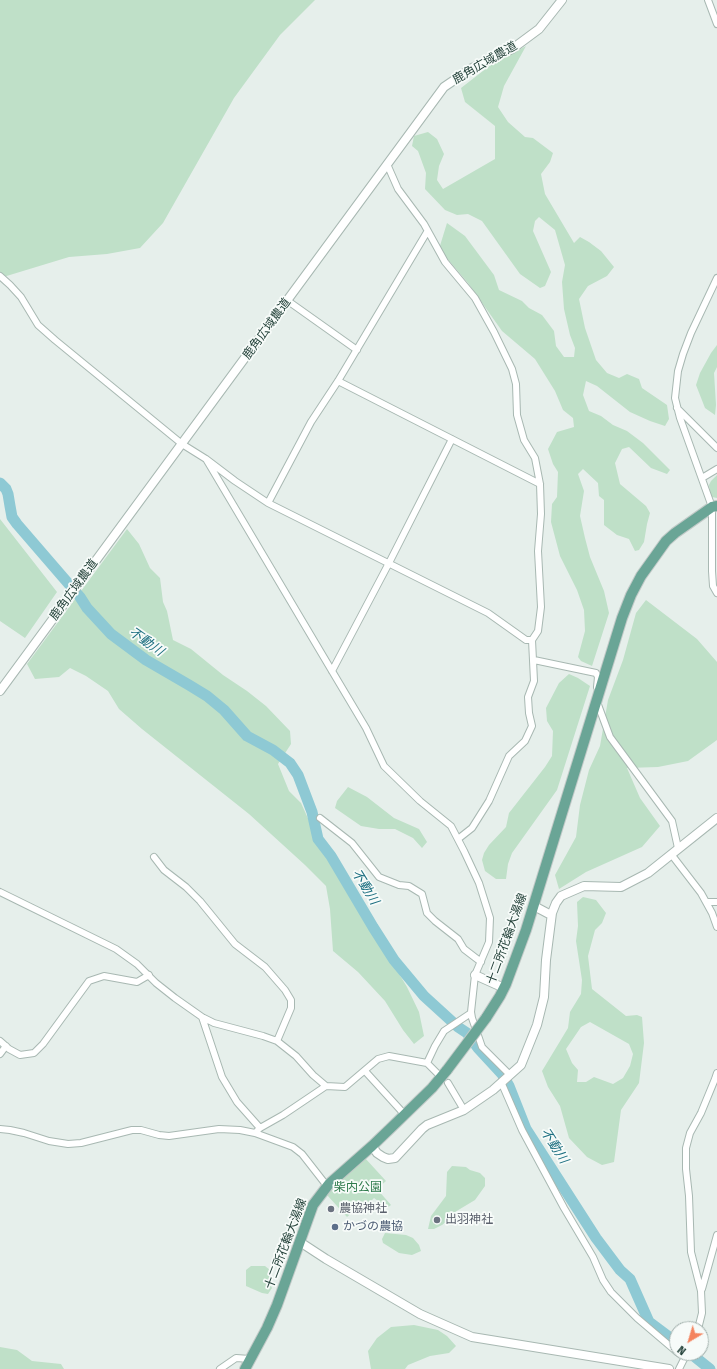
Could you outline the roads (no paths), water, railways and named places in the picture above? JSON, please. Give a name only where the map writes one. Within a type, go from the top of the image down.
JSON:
[{"type":"main road","name":"十二所花輪大湯線","points":[[245,1369],[267,1328],[277,1305],[313,1205],[327,1186],[372,1146],[432,1088],[442,1072],[486,1018],[504,988],[534,906],[622,618],[631,595],[641,576],[666,541],[675,532],[715,506]]},
{"type":"street","name":"鹿角広域農道","points":[[0,691],[444,87],[472,68],[512,49],[539,29],[562,0]]},
{"type":"street","points":[[708,0],[717,24]]},
{"type":"street","points":[[387,164],[398,189],[424,224],[427,232],[445,262],[475,298],[512,369],[516,384],[519,422],[524,440],[535,458],[540,484],[541,514],[538,551],[541,607],[538,631],[532,640],[534,680],[528,697],[528,713],[532,726],[525,742],[509,756],[489,801],[472,828],[458,839]]},
{"type":"street","points":[[268,503],[311,422],[338,382],[427,232]]},
{"type":"street","points":[[0,276],[21,297],[38,325],[182,444],[206,459],[235,481],[268,503],[488,614],[526,640],[532,640]]},
{"type":"street","points":[[717,278],[683,354],[676,382],[675,398],[680,418],[702,478],[715,506],[712,571],[713,586],[717,593]]},
{"type":"street","points":[[288,301],[357,350]]},
{"type":"street","points":[[338,382],[540,484]]},
{"type":"street","points":[[677,408],[717,448]]},
{"type":"street","points":[[332,671],[452,439]]},
{"type":"street","points":[[206,459],[366,728],[384,766],[420,801],[451,826],[458,839],[479,883],[490,918],[489,942],[475,975],[471,1013],[482,1047],[506,1079],[522,1130],[546,1176],[593,1257],[603,1280],[611,1292],[637,1318],[669,1346]]},
{"type":"street","points":[[702,478],[717,469]]},
{"type":"street","points":[[534,660],[596,673],[598,677],[596,692],[597,705],[610,737],[672,821],[678,848]]},
{"type":"street","points":[[320,818],[352,843],[379,876],[399,885],[409,886],[422,894],[427,913],[458,939],[464,949],[481,962]]},
{"type":"street","points":[[372,1146],[377,1153],[383,1157],[388,1159],[395,1158],[417,1134],[427,1126],[464,1110],[506,1079],[521,1065],[537,1025],[544,997],[551,916],[556,903],[561,896],[584,886],[621,887],[648,873],[717,818]]},
{"type":"street","points":[[671,854],[688,875],[706,902],[717,927]]},
{"type":"street","points":[[154,857],[164,870],[186,887],[200,901],[235,944],[265,967],[285,990],[291,1000],[291,1008],[277,1041]]},
{"type":"street","points":[[0,892],[116,949],[137,964],[160,987],[202,1017],[214,1023],[277,1041],[296,1056],[313,1075],[326,1086],[344,1087],[378,1059],[389,1056],[427,1063],[442,1072]]},
{"type":"street","points":[[706,902],[717,902]]},
{"type":"street","points":[[534,906],[551,916]]},
{"type":"street","points":[[0,1040],[20,1055],[34,1053],[43,1044],[89,981],[104,976],[137,982],[149,975]]},
{"type":"street","points":[[475,975],[504,988]]},
{"type":"street","points":[[427,1063],[440,1037],[451,1026],[471,1013]]},
{"type":"street","points":[[202,1017],[222,1077],[237,1102],[260,1128]]},
{"type":"street","points":[[0,1054],[6,1046]]},
{"type":"street","points":[[365,1071],[405,1115]]},
{"type":"street","points":[[700,1321],[702,1313],[701,1291],[691,1252],[686,1148],[690,1133],[701,1113],[716,1078]]},
{"type":"street","points":[[448,1083],[464,1110]]},
{"type":"street","points":[[255,1133],[260,1128],[283,1115],[326,1086]]},
{"type":"street","points":[[0,1129],[24,1133],[49,1142],[68,1144],[81,1143],[132,1130],[141,1130],[169,1136],[219,1130],[240,1130],[255,1133],[293,1147],[302,1154],[327,1186]]},
{"type":"street","points":[[701,1291],[717,1235]]},
{"type":"street","points":[[300,1242],[326,1259],[420,1314],[472,1337],[669,1369]]},
{"type":"street","points":[[220,1369],[236,1358],[250,1359]]},
{"type":"waterway","name":"不動川","points":[[0,483],[6,489],[12,517],[17,524],[80,597],[87,608],[111,634],[146,660],[207,696],[224,710],[247,736],[273,750],[290,763],[298,775],[312,812],[318,839],[331,856],[394,960],[424,996],[458,1027],[467,1033],[478,1048],[502,1074],[509,1086],[526,1129],[596,1238],[620,1270],[630,1279],[649,1322],[669,1337]]},
{"type":"waterway","name":"不動川","points":[[700,1361],[710,1369]]},
{"type":"place","name":"農協神社","points":[[331,1209]]},
{"type":"place","name":"出羽神社","points":[[437,1220]]},
{"type":"place","name":"かづの農協","points":[[335,1227]]},
{"type":"park label","name":"柴内公園","points":[[358,1188]]}]
